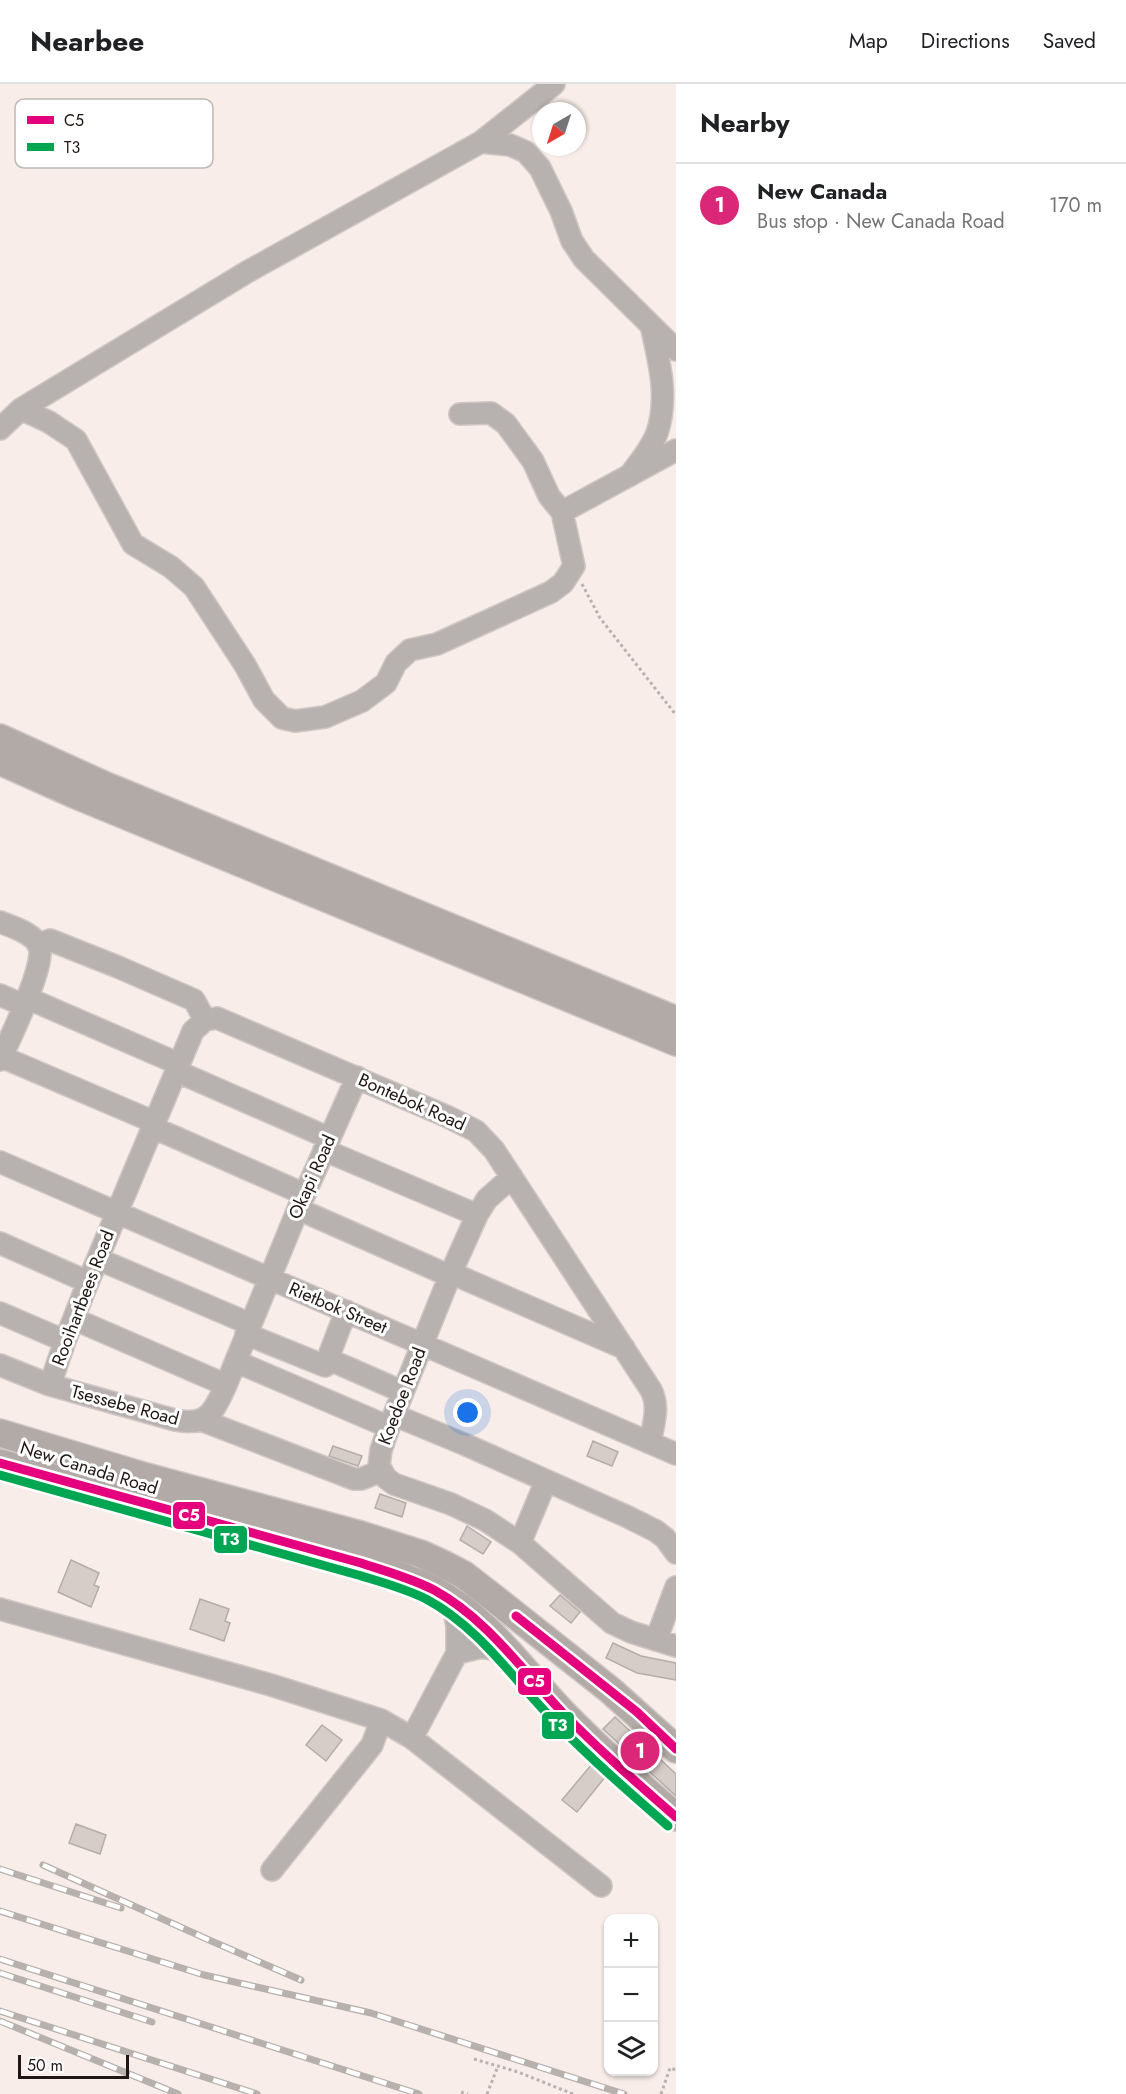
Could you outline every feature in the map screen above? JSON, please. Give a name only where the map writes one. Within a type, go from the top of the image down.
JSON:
[{"type":"main road","points":[[0,738],[106,786],[676,1020]]},
{"type":"main road","points":[[0,761],[86,799],[676,1042]]},
{"type":"main road","name":"New Canada Road","points":[[0,1433],[143,1476],[361,1535],[421,1554],[445,1565],[464,1575],[610,1690],[676,1749]]},
{"type":"main road","name":"New Canada Road","points":[[0,1463],[361,1563],[419,1583],[452,1601],[494,1635],[562,1712],[676,1817]]},
{"type":"street","points":[[0,429],[21,409],[247,272],[481,142],[554,84]]},
{"type":"street","points":[[481,142],[510,146],[525,152],[540,168],[561,211],[572,241],[584,259],[676,350]]},
{"type":"street","points":[[629,476],[647,452],[657,433],[662,409],[663,388],[659,359],[650,324]]},
{"type":"street","points":[[21,409],[49,422],[76,440],[133,544],[171,567],[194,587],[245,665],[264,700],[282,718],[295,721],[325,717],[362,701],[386,683],[396,663],[410,650],[437,644],[551,592],[563,582],[574,566],[562,512],[549,496],[533,461],[506,424],[491,412],[460,414]]},
{"type":"street","points":[[562,512],[676,450]]},
{"type":"street","points":[[0,922],[28,935],[39,945],[41,952],[39,967],[1,1058],[153,1124],[301,1202],[451,1275],[624,1348]]},
{"type":"street","points":[[39,945],[50,940],[194,1000],[205,1020],[193,1031],[116,1212]]},
{"type":"street","points":[[0,995],[25,1002],[177,1067],[326,1144],[477,1215]]},
{"type":"street","name":"Bontebok Road","points":[[205,1020],[213,1018],[222,1020],[357,1077],[476,1131],[494,1150],[646,1382],[655,1400],[656,1408],[650,1443]]},
{"type":"street","name":"Okapi Road","points":[[269,1278],[357,1077]]},
{"type":"street","name":"Rietbok Street","points":[[0,1162],[676,1454]]},
{"type":"street","name":"Koedoe Road","points":[[512,1177],[487,1199],[477,1215],[392,1421],[379,1460],[381,1471],[386,1478],[400,1488],[465,1511],[520,1543],[612,1623],[676,1646]]},
{"type":"street","name":"Rooihartbees Road","points":[[50,1385],[116,1212]]},
{"type":"street","points":[[0,1243],[88,1282]]},
{"type":"street","points":[[98,1259],[326,1366],[346,1311]]},
{"type":"street","name":"Tsessebe Road","points":[[0,1365],[50,1385],[175,1420],[185,1422],[201,1420],[212,1412],[226,1385],[269,1278]]},
{"type":"street","points":[[0,1313],[65,1341]]},
{"type":"street","points":[[74,1319],[226,1385]]},
{"type":"street","points":[[328,1359],[404,1392]]},
{"type":"street","points":[[237,1362],[392,1421],[465,1444],[656,1531],[665,1538],[676,1553]]},
{"type":"street","points":[[201,1420],[354,1479],[361,1479],[381,1471]]},
{"type":"street","name":"New Canada Road","points":[[0,1441],[165,1491],[376,1549],[407,1559],[459,1581],[503,1612],[676,1759]]},
{"type":"street","name":"New Canada Road","points":[[0,1452],[170,1503],[391,1563],[442,1586],[466,1602],[495,1628],[565,1708],[676,1810]]},
{"type":"street","points":[[520,1543],[546,1481]]},
{"type":"street","points":[[656,1640],[676,1587]]},
{"type":"street","points":[[412,1738],[457,1653],[457,1626],[452,1601]]},
{"type":"street","points":[[0,1609],[260,1682],[381,1720],[412,1738],[601,1886]]},
{"type":"street","points":[[457,1653],[482,1647],[511,1653]]},
{"type":"street","points":[[272,1870],[372,1745],[381,1720]]},
{"type":"path","points":[[574,566],[600,618],[676,715]]},
{"type":"path","points":[[474,2059],[518,2072],[573,2094]]},
{"type":"path","points":[[487,2094],[498,2066]]},
{"type":"path","points":[[662,2094],[670,2068],[676,2070]]},
{"type":"path","points":[[461,2092],[468,2094]]},
{"type":"building","points":[[593,1441],[618,1452],[612,1466],[587,1456]]},
{"type":"building","points":[[333,1446],[362,1456],[358,1466],[329,1456]]},
{"type":"building","points":[[380,1494],[406,1503],[402,1517],[375,1508]]},
{"type":"building","points":[[467,1526],[491,1542],[483,1554],[460,1540]]},
{"type":"building","points":[[71,1560],[99,1573],[94,1585],[99,1587],[91,1607],[58,1592]]},
{"type":"building","points":[[560,1595],[580,1612],[571,1623],[550,1606]]},
{"type":"building","points":[[200,1599],[229,1609],[225,1621],[230,1623],[224,1641],[190,1629]]},
{"type":"building","points":[[613,1643],[641,1656],[676,1663],[676,1680],[637,1673],[606,1658]]},
{"type":"building","points":[[615,1717],[676,1774],[676,1796],[603,1729]]},
{"type":"building","points":[[322,1725],[342,1740],[326,1761],[306,1745]]},
{"type":"building","points":[[592,1764],[606,1776],[577,1812],[562,1800]]},
{"type":"building","points":[[76,1824],[106,1835],[100,1854],[69,1843]]},
{"type":"railway","points":[[43,1865],[301,1980]]},
{"type":"railway","points":[[0,1869],[121,1908]]},
{"type":"railway","points":[[0,1911],[204,1975],[371,2013],[624,2094]]},
{"type":"railway","points":[[0,1959],[419,2094]]},
{"type":"railway","points":[[0,1973],[152,2022]]},
{"type":"railway","points":[[0,2011],[257,2094]]},
{"type":"railway","points":[[0,2021],[178,2094]]},
{"type":"transit line","name":"C5","points":[[0,1463],[361,1563],[407,1578],[434,1590],[471,1615],[487,1630],[576,1726],[676,1817]]},
{"type":"transit line","name":"T3","points":[[0,1475],[358,1575],[401,1588],[426,1599],[463,1624],[479,1639],[568,1735],[668,1826]]},
{"type":"transit line","name":"C5","points":[[516,1616],[637,1712],[676,1749]]},
{"type":"place","name":"New Canada","points":[[640,1751]]}]
